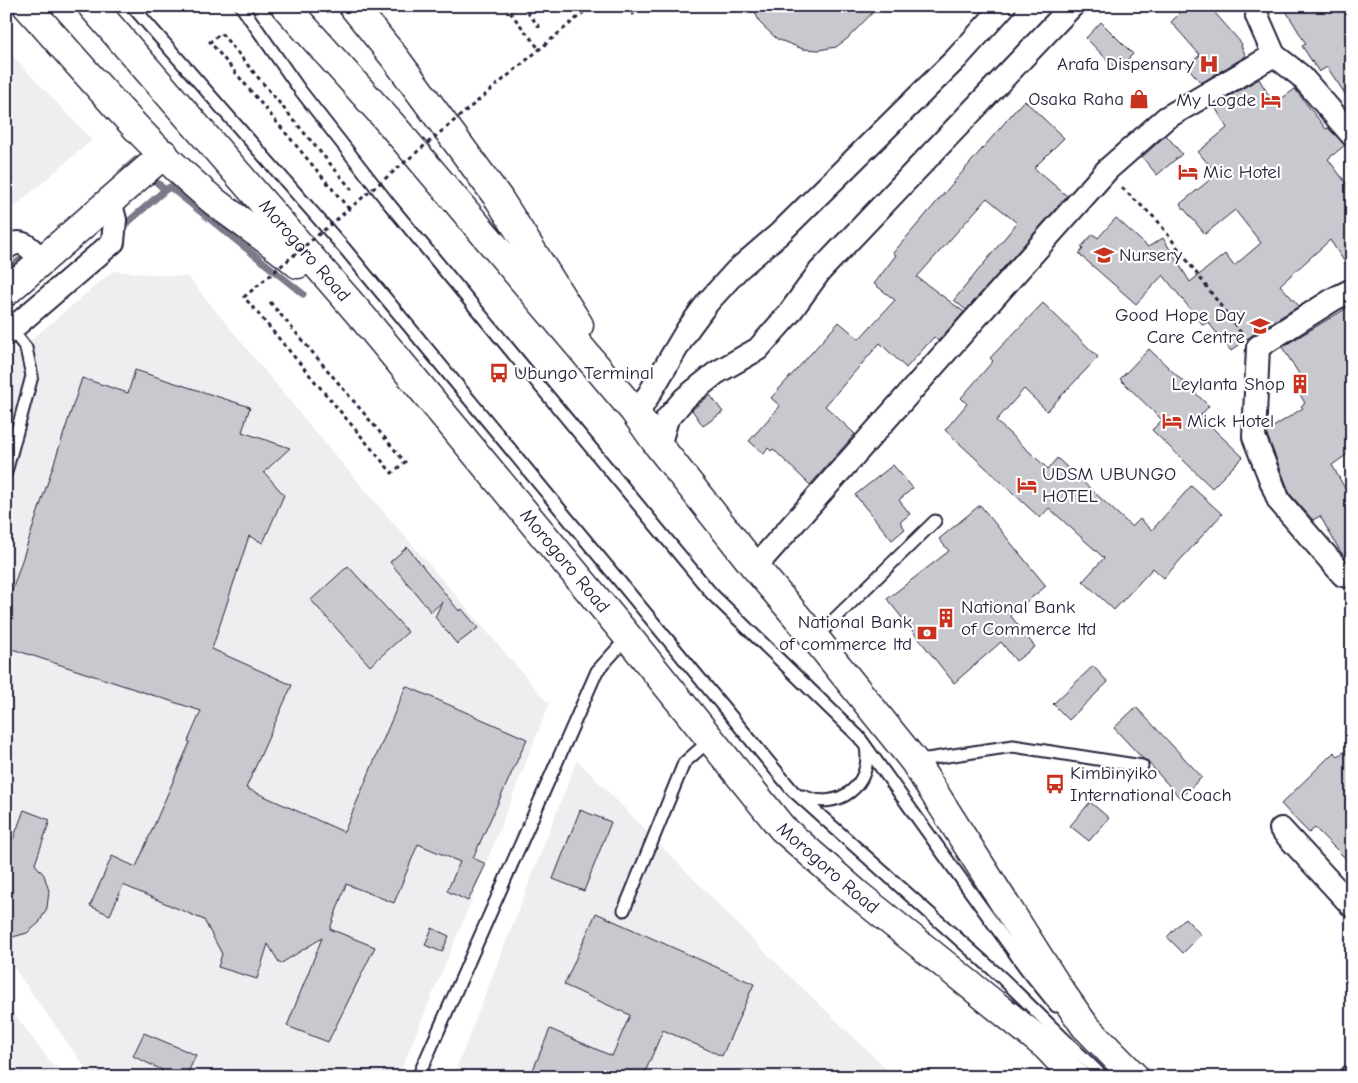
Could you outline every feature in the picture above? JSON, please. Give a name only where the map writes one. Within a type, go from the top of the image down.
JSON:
[{"type":"main road","points":[[27,6],[164,154],[215,202],[274,243],[364,319]]},
{"type":"main road","name":"Morogoro Road","points":[[92,6],[364,319],[628,637],[782,828],[857,894],[1046,1046],[1075,1077]]},
{"type":"main road","points":[[285,6],[392,125],[635,413]]},
{"type":"main road","points":[[353,6],[395,58],[499,198],[635,413],[659,446],[754,567],[815,638],[914,761],[1059,990],[1085,1026],[1116,1075]]},
{"type":"main road","points":[[6,292],[43,262],[110,200],[164,154]]},
{"type":"street","points":[[635,413],[688,329],[737,270],[786,227],[949,66],[1004,6]]},
{"type":"street","points":[[659,446],[667,419],[685,398],[716,373],[758,349],[820,271],[1072,6]]},
{"type":"street","points":[[1257,16],[1274,55],[1301,76],[1352,135]]},
{"type":"street","points":[[754,567],[1105,172],[1166,118],[1274,55]]},
{"type":"street","points":[[8,328],[113,242],[115,220],[110,200]]},
{"type":"street","points":[[6,248],[12,244],[22,242],[30,247],[43,262]]},
{"type":"street","points":[[1352,290],[1258,347],[1254,437],[1279,501],[1343,575],[1352,576]]},
{"type":"street","points":[[1281,829],[1352,906]]},
{"type":"lane","name":"Morogoro Road","points":[[132,6],[345,249],[792,790],[1002,978],[1116,1075]]},
{"type":"lane","points":[[241,6],[300,90],[390,205],[712,594],[859,737],[1026,969],[1086,1044],[1116,1075]]},
{"type":"lane","points":[[6,472],[32,376],[26,348],[8,328]]},
{"type":"lane","points":[[815,638],[935,522]]},
{"type":"lane","points":[[418,1077],[597,671],[628,637]]},
{"type":"lane","points":[[792,790],[818,801],[832,801],[846,796],[856,787],[864,775],[867,761],[866,748],[859,737]]},
{"type":"lane","points":[[624,910],[684,762],[711,739]]},
{"type":"lane","points":[[914,761],[1013,746],[1142,766]]},
{"type":"path","points":[[504,6],[540,50]]},
{"type":"path","points":[[522,6],[542,30]]},
{"type":"path","points":[[270,302],[405,462],[392,473],[244,297],[591,6]]},
{"type":"path","points":[[626,6],[633,14],[642,6]]},
{"type":"path","points":[[349,209],[210,42],[221,33],[352,190]]},
{"type":"path","points":[[1105,172],[1157,220],[1248,342],[1258,347]]},
{"type":"shaded area","points":[[6,49],[92,140],[6,214]]},
{"type":"shaded area","points":[[113,271],[188,277],[316,433],[549,704],[467,912],[398,1077],[92,1077],[6,957],[6,361]]},
{"type":"shaded area","points":[[577,760],[773,960],[895,1077],[453,1077]]},
{"type":"shaded area","points":[[6,1003],[62,1077],[6,1077]]},
{"type":"building","points":[[752,6],[879,6],[847,39],[836,47],[819,50],[803,49],[777,39],[760,23]]},
{"type":"building","points":[[1172,6],[1209,6],[1242,44],[1241,46],[1246,56],[1201,83],[1187,66],[1200,55],[1171,22],[1179,14]]},
{"type":"building","points":[[1283,6],[1344,6],[1352,20],[1352,104],[1327,67],[1319,72],[1302,46],[1306,44]]},
{"type":"building","points":[[1101,22],[1133,54],[1117,70],[1086,38]]},
{"type":"building","points":[[1259,79],[1274,104],[1295,89],[1326,129],[1328,128],[1345,145],[1328,159],[1352,191],[1352,273],[1330,240],[1280,285],[1299,306],[1267,324],[1231,351],[1208,322],[1203,325],[1163,275],[1136,304],[1079,254],[1083,249],[1081,247],[1093,234],[1098,238],[1116,218],[1148,247],[1163,238],[1190,282],[1225,254],[1234,266],[1261,243],[1235,210],[1205,234],[1180,204],[1217,174],[1198,152],[1227,128],[1214,105]]},
{"type":"building","points":[[1024,100],[1064,138],[1034,168],[1067,196],[966,310],[954,300],[1017,223],[987,198],[917,277],[964,312],[938,341],[934,337],[906,368],[880,343],[825,406],[855,434],[810,485],[773,449],[771,451],[768,448],[764,454],[749,441],[780,406],[771,398],[839,322],[859,339],[895,300],[874,284],[896,255],[893,253]]},
{"type":"building","points":[[1166,135],[1182,154],[1157,175],[1142,157]]},
{"type":"building","points":[[1043,303],[1098,357],[1047,411],[1024,389],[996,421],[1048,469],[1057,458],[1132,527],[1140,519],[1152,530],[1191,486],[1222,514],[1164,578],[1153,568],[1114,610],[1083,581],[1104,558],[1049,508],[1040,518],[945,430],[967,404],[961,398],[993,361],[990,358]]},
{"type":"building","points":[[1352,305],[1352,451],[1332,465],[1352,501],[1352,563],[1340,551],[1320,516],[1313,520],[1290,494],[1267,431],[1303,408],[1301,406],[1305,403],[1292,381],[1301,377],[1282,347]]},
{"type":"building","points":[[1149,349],[1209,406],[1200,416],[1243,457],[1212,488],[1152,430],[1162,420],[1120,379]]},
{"type":"building","points":[[135,370],[250,407],[242,432],[290,448],[264,472],[284,495],[263,543],[249,536],[212,649],[292,685],[246,788],[344,832],[406,686],[527,739],[473,858],[486,864],[468,901],[447,891],[460,862],[418,844],[394,903],[346,884],[330,929],[375,947],[328,1042],[287,1026],[322,938],[280,964],[268,944],[257,979],[218,967],[222,954],[204,920],[123,885],[110,915],[90,906],[112,856],[136,867],[190,742],[188,741],[201,711],[6,647],[6,609],[82,378],[128,393]]},
{"type":"building","points":[[710,395],[723,412],[703,426],[692,410]]},
{"type":"building","points":[[893,465],[913,488],[899,500],[910,514],[900,522],[905,529],[892,540],[855,495]]},
{"type":"building","points":[[980,505],[1046,586],[1010,615],[1035,647],[1016,661],[1001,642],[954,683],[887,599],[949,551],[939,539]]},
{"type":"building","points":[[407,547],[459,611],[462,609],[478,628],[457,644],[435,617],[442,602],[431,612],[390,562]]},
{"type":"building","points":[[348,566],[408,632],[370,666],[311,600]]},
{"type":"building","points":[[1093,666],[1108,682],[1069,720],[1053,704]]},
{"type":"building","points":[[1136,707],[1202,777],[1180,798],[1114,728]]},
{"type":"building","points":[[1352,746],[1352,865],[1315,828],[1309,833],[1281,804],[1334,752],[1338,756]]},
{"type":"building","points":[[1090,802],[1109,818],[1089,841],[1070,826]]},
{"type":"building","points":[[24,810],[50,820],[35,864],[44,875],[49,891],[47,908],[39,923],[27,933],[6,939],[6,858]]},
{"type":"building","points":[[580,810],[611,822],[584,891],[553,879]]},
{"type":"building","points":[[596,913],[754,984],[722,1056],[663,1030],[643,1077],[530,1077],[550,1029],[612,1056],[630,1015],[564,985]]},
{"type":"building","points":[[1185,918],[1201,935],[1183,953],[1167,937]]},
{"type":"building","points":[[432,928],[449,936],[442,952],[425,945]]},
{"type":"building","points":[[144,1033],[196,1055],[186,1077],[159,1077],[162,1070],[133,1056]]},
{"type":"waterway","points":[[121,173],[136,160],[142,167]]},
{"type":"waterway","points":[[149,175],[165,190],[170,187],[303,294]]},
{"type":"waterway","points":[[120,229],[165,190]]},
{"type":"waterway","points":[[6,270],[30,253]]},
{"type":"place","name":"Arafa Dispensary","points":[[1209,64]]},
{"type":"place","name":"Osaka Raha","points":[[1139,99]]},
{"type":"place","name":"My Logde","points":[[1271,100]]},
{"type":"place","name":"Mic Hotel","points":[[1188,172]]},
{"type":"place","name":"Nursery","points":[[1104,255]]},
{"type":"place","name":"Good Hope Day Care Centre","points":[[1260,326]]},
{"type":"place","name":"Ubungo Terminal","points":[[499,373]]},
{"type":"place","name":"Leylanta Shop","points":[[1300,384]]},
{"type":"place","name":"Mick Hotel","points":[[1172,421]]},
{"type":"place","name":"UDSM UBUNGO HOTEL","points":[[1027,485]]},
{"type":"place","name":"National Bank of Commerce ltd","points":[[946,618]]},
{"type":"place","name":"National Bank of commerce ltd","points":[[927,633]]},
{"type":"place","name":"Kimbinyiko International Coach","points":[[1055,784]]}]
